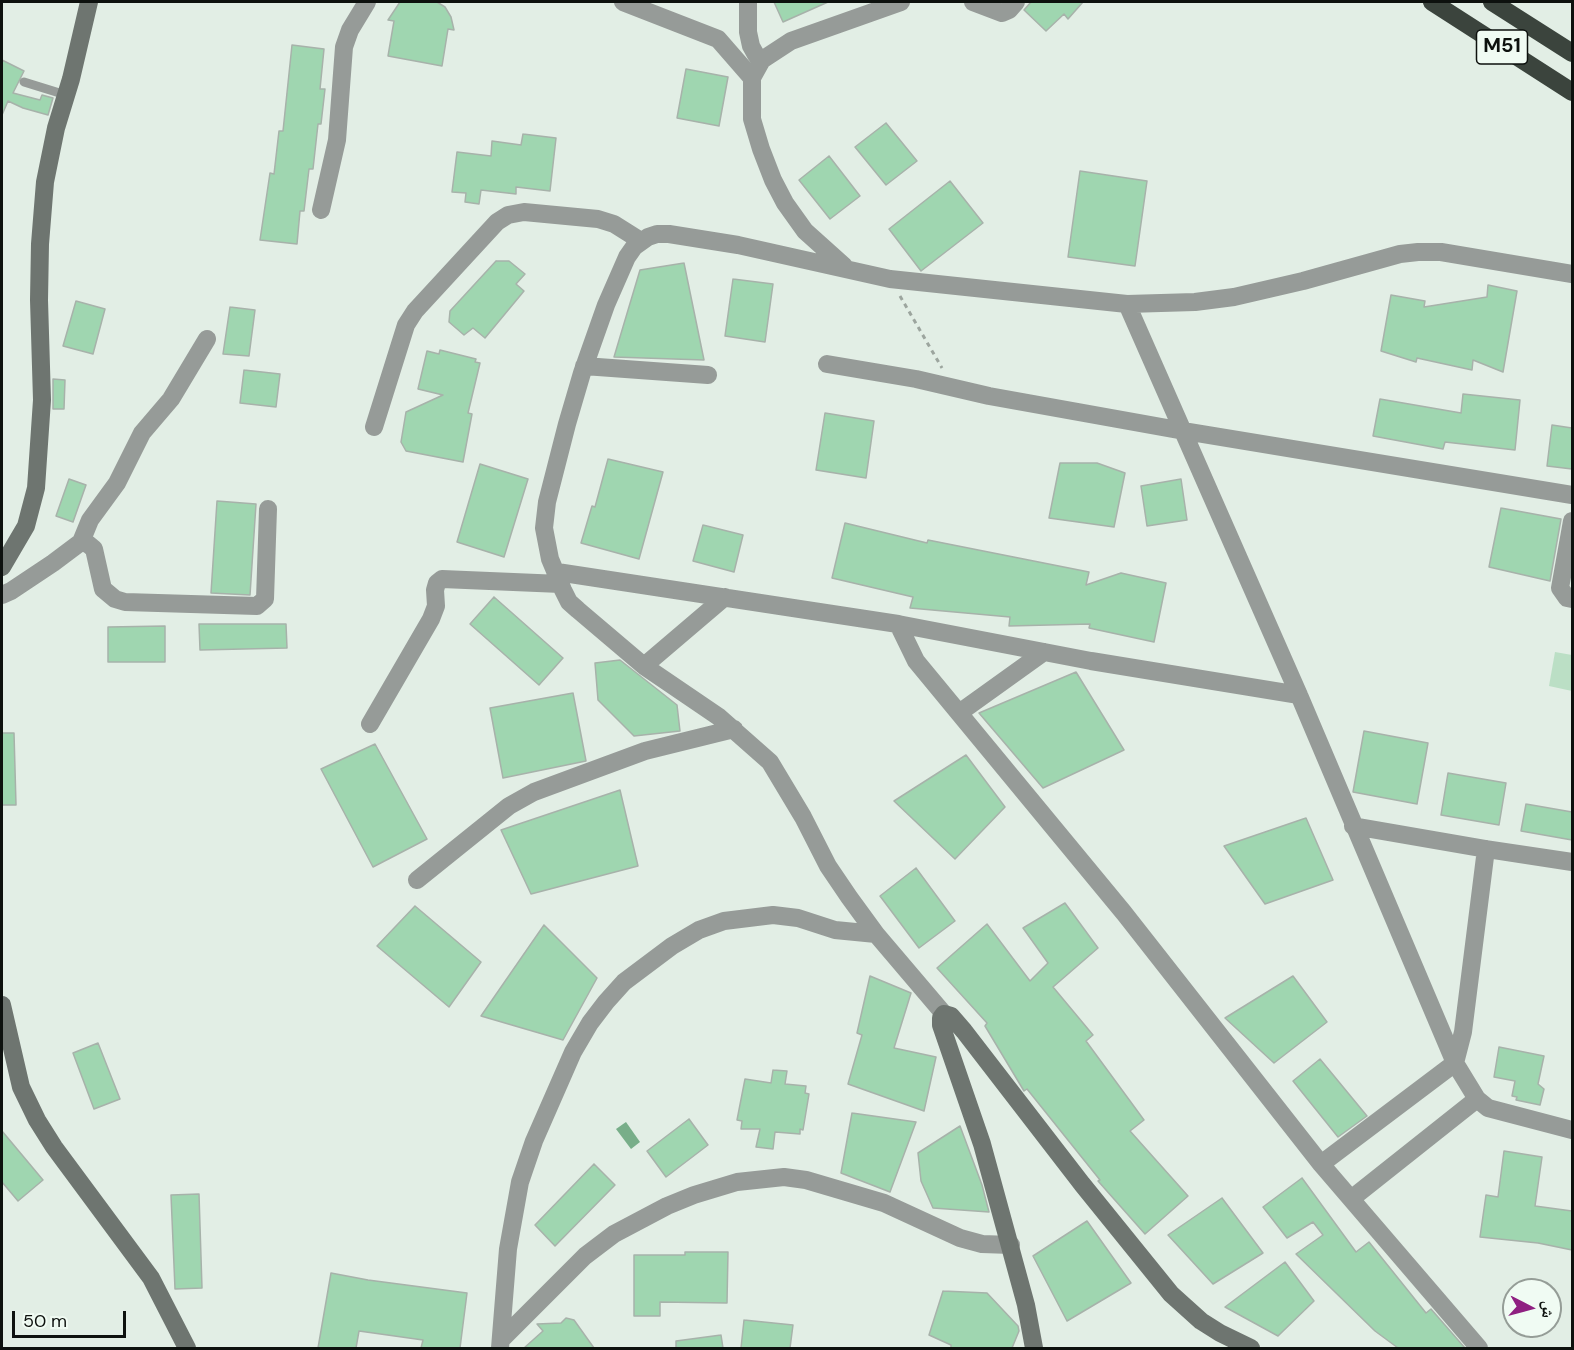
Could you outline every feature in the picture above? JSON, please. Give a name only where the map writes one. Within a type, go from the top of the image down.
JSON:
[{"type":"highway","name":"M51","points":[[1432,2],[1572,92]]},
{"type":"highway","name":"M51","points":[[1492,2],[1572,53]]},
{"type":"street","points":[[2,567],[26,526],[36,488],[42,400],[39,300],[45,182],[56,128],[89,2]]},
{"type":"street","points":[[321,210],[337,140],[344,47],[350,30],[367,2]]},
{"type":"street","points":[[623,2],[700,30],[718,39],[752,78]]},
{"type":"street","points":[[748,2],[749,39],[756,55],[762,60]]},
{"type":"street","points":[[845,268],[805,231],[785,203],[773,180],[760,149],[752,118],[752,78],[762,60],[791,41],[901,2]]},
{"type":"street","points":[[973,2],[1002,13],[1009,10],[1016,2]]},
{"type":"street","points":[[374,427],[406,325],[415,311],[497,222],[508,215],[524,212],[586,218],[614,224],[641,241]]},
{"type":"street","points":[[1251,1348],[1201,1321],[1171,1294],[1082,1184],[964,1031],[951,1016],[944,1014],[876,934],[828,866],[779,775],[763,754],[707,708],[644,666],[570,602],[550,559],[544,528],[547,502],[584,366],[606,305],[627,257],[641,241],[657,234],[738,245],[890,279],[1127,304],[1176,304],[1234,297],[1303,282],[1400,254],[1418,252],[1441,252],[1572,274]]},
{"type":"street","points":[[1127,304],[1299,695],[1455,1063],[1477,1100],[1488,1108],[1572,1130]]},
{"type":"street","points":[[2,596],[81,542],[90,520],[117,483],[142,433],[171,399],[207,339]]},
{"type":"street","points":[[827,364],[1184,431],[1572,495]]},
{"type":"street","points":[[584,366],[708,375]]},
{"type":"street","points":[[81,542],[94,549],[103,589],[115,599],[125,602],[257,606],[265,599],[268,510]]},
{"type":"street","points":[[1572,521],[1560,588],[1567,598],[1572,598]]},
{"type":"street","points":[[370,724],[431,619],[436,606],[435,590],[437,583],[442,579],[559,578],[724,597],[897,624],[1044,652],[1299,695]]},
{"type":"street","points":[[644,666],[724,597]]},
{"type":"street","points":[[897,624],[916,661],[1124,913],[1321,1164],[1479,1348]]},
{"type":"street","points":[[959,713],[1044,652]]},
{"type":"street","points":[[417,880],[509,806],[534,792],[645,751],[734,729]]},
{"type":"street","points":[[1353,826],[1572,862]]},
{"type":"street","points":[[1321,1164],[1455,1063],[1463,1032],[1486,849]]},
{"type":"street","points":[[501,1344],[508,1249],[520,1182],[534,1141],[573,1052],[594,1017],[618,988],[672,946],[710,926],[735,918],[779,915],[805,920],[828,929],[876,934]]},
{"type":"street","points":[[2,1005],[21,1087],[37,1120],[54,1147],[151,1278],[188,1348]]},
{"type":"street","points":[[944,1014],[940,1018],[942,1029],[977,1130],[1011,1245],[1032,1328],[1034,1348]]},
{"type":"street","points":[[1351,1198],[1477,1100]]},
{"type":"street","points":[[501,1344],[585,1256],[614,1234],[693,1195],[737,1182],[784,1177],[806,1180],[884,1203],[960,1238],[982,1244],[1011,1245]]},
{"type":"lane","points":[[24,82],[66,95]]},
{"type":"path","points":[[890,279],[943,370]]},
{"type":"shaded area","points":[[1555,652],[1572,655],[1572,691],[1549,686]]},
{"type":"shaded area","points":[[626,1122],[640,1142],[631,1149],[616,1129]]},
{"type":"building","points":[[400,2],[437,2],[445,7],[451,17],[454,30],[448,29],[442,66],[388,56],[394,21],[388,20]]},
{"type":"building","points":[[774,2],[828,2],[783,22]]},
{"type":"building","points":[[1031,2],[1083,2],[1068,19],[1064,14],[1046,31],[1024,10]]},
{"type":"building","points":[[292,45],[324,49],[320,89],[325,89],[321,124],[318,124],[313,169],[309,169],[304,211],[300,211],[297,244],[260,240],[270,173],[274,174],[279,131],[283,131]]},
{"type":"building","points":[[2,60],[24,71],[13,93],[40,100],[42,95],[53,98],[48,115],[8,101],[2,115]]},
{"type":"building","points":[[686,69],[728,77],[719,126],[677,118]]},
{"type":"building","points":[[886,123],[917,161],[886,185],[855,147]]},
{"type":"building","points":[[523,134],[556,138],[550,191],[516,187],[516,194],[481,190],[479,204],[465,202],[466,193],[452,192],[457,152],[491,156],[492,141],[521,145]]},
{"type":"building","points":[[829,156],[860,196],[830,219],[799,180]]},
{"type":"building","points":[[1080,171],[1147,181],[1135,266],[1068,257]]},
{"type":"building","points":[[950,181],[983,223],[921,271],[889,229]]},
{"type":"building","points":[[496,261],[509,261],[525,274],[516,284],[524,291],[485,338],[473,328],[464,335],[449,322],[450,311]]},
{"type":"building","points":[[684,263],[704,360],[614,357],[640,270]]},
{"type":"building","points":[[733,279],[773,284],[765,342],[725,336]]},
{"type":"building","points":[[1488,285],[1517,291],[1503,372],[1473,360],[1472,370],[1417,358],[1416,362],[1381,351],[1391,295],[1425,301],[1424,307],[1487,297]]},
{"type":"building","points":[[76,301],[105,309],[93,354],[63,346]]},
{"type":"building","points":[[230,307],[255,310],[249,356],[223,354]]},
{"type":"building","points":[[440,350],[476,359],[475,362],[480,363],[468,413],[472,414],[463,462],[406,451],[401,442],[406,412],[443,395],[418,389],[427,351],[439,354]]},
{"type":"building","points":[[244,370],[280,374],[276,407],[240,403]]},
{"type":"building","points":[[53,379],[65,380],[64,409],[53,409]]},
{"type":"building","points":[[1463,394],[1520,400],[1515,450],[1445,442],[1443,449],[1373,436],[1380,399],[1461,413]]},
{"type":"building","points":[[825,413],[874,421],[866,478],[816,470]]},
{"type":"building","points":[[1552,425],[1572,428],[1572,469],[1547,466]]},
{"type":"building","points":[[608,459],[663,472],[639,559],[581,543],[592,506],[595,507]]},
{"type":"building","points":[[1060,463],[1097,463],[1125,473],[1114,527],[1049,518]]},
{"type":"building","points":[[480,464],[528,479],[504,557],[457,542]]},
{"type":"building","points":[[69,479],[86,485],[73,522],[56,516]]},
{"type":"building","points":[[1181,479],[1187,520],[1147,526],[1141,486]]},
{"type":"building","points":[[217,501],[256,504],[250,595],[211,593]]},
{"type":"building","points":[[1501,508],[1561,519],[1550,581],[1489,567]]},
{"type":"building","points":[[845,523],[927,543],[928,540],[1089,572],[1086,585],[1121,573],[1166,583],[1154,642],[1089,628],[1090,624],[1009,626],[1010,617],[910,608],[913,597],[832,578]]},
{"type":"building","points":[[703,525],[743,535],[734,572],[693,561]]},
{"type":"building","points":[[494,597],[563,658],[539,685],[470,624]]},
{"type":"building","points":[[199,624],[286,624],[287,648],[200,650]]},
{"type":"building","points":[[165,626],[165,662],[108,662],[108,627]]},
{"type":"building","points":[[620,660],[677,705],[680,731],[634,736],[598,700],[595,663]]},
{"type":"building","points":[[1076,672],[1124,750],[1043,788],[979,713]]},
{"type":"building","points":[[573,693],[586,761],[503,778],[490,708]]},
{"type":"building","points":[[1364,731],[1428,743],[1417,804],[1353,792]]},
{"type":"building","points":[[2,733],[14,733],[16,805],[2,805]]},
{"type":"building","points":[[375,744],[427,839],[373,867],[321,769]]},
{"type":"building","points":[[966,755],[1005,807],[955,859],[894,801]]},
{"type":"building","points":[[1448,773],[1506,783],[1499,825],[1441,815]]},
{"type":"building","points":[[620,790],[638,866],[531,894],[501,830]]},
{"type":"building","points":[[1526,804],[1572,812],[1572,840],[1521,831]]},
{"type":"building","points":[[1306,818],[1333,880],[1265,904],[1224,846]]},
{"type":"building","points":[[916,868],[955,921],[919,948],[880,896]]},
{"type":"building","points":[[1065,903],[1098,948],[1053,987],[1093,1035],[1086,1041],[1144,1120],[1130,1131],[1188,1196],[1145,1234],[1098,1181],[1100,1180],[1027,1089],[1024,1091],[985,1026],[987,1023],[937,968],[987,924],[1030,981],[1048,963],[1023,928]]},
{"type":"building","points":[[415,906],[481,962],[449,1007],[377,946]]},
{"type":"building","points":[[544,925],[597,978],[563,1040],[481,1016]]},
{"type":"building","points":[[870,976],[911,993],[894,1048],[936,1057],[924,1111],[848,1084],[862,1035],[857,1033]]},
{"type":"building","points":[[1293,976],[1327,1022],[1274,1063],[1225,1018]]},
{"type":"building","points":[[98,1043],[120,1099],[94,1109],[73,1053]]},
{"type":"building","points":[[1499,1047],[1544,1056],[1538,1084],[1544,1089],[1540,1105],[1516,1100],[1517,1097],[1512,1096],[1515,1081],[1494,1077]]},
{"type":"building","points":[[1320,1059],[1367,1116],[1338,1137],[1293,1081]]},
{"type":"building","points":[[773,1070],[787,1071],[785,1084],[806,1086],[805,1093],[809,1094],[803,1130],[800,1129],[800,1134],[775,1132],[773,1149],[756,1147],[760,1129],[741,1129],[742,1121],[737,1120],[745,1079],[771,1083]]},
{"type":"building","points":[[852,1113],[916,1122],[890,1192],[841,1173]]},
{"type":"building","points":[[689,1119],[708,1145],[666,1177],[647,1151]]},
{"type":"building","points":[[960,1126],[982,1185],[989,1212],[933,1208],[921,1181],[918,1153]]},
{"type":"building","points":[[2,1131],[43,1180],[18,1201],[2,1182]]},
{"type":"building","points":[[1504,1151],[1542,1157],[1535,1206],[1572,1211],[1572,1250],[1538,1243],[1480,1237],[1486,1195],[1498,1197]]},
{"type":"building","points":[[594,1164],[615,1185],[555,1246],[535,1225]]},
{"type":"building","points":[[1302,1178],[1356,1252],[1369,1242],[1426,1313],[1431,1309],[1465,1348],[1398,1348],[1375,1331],[1296,1254],[1323,1235],[1313,1222],[1287,1238],[1263,1207]]},
{"type":"building","points":[[199,1194],[202,1288],[175,1289],[171,1195]]},
{"type":"building","points":[[1222,1198],[1263,1253],[1213,1284],[1168,1235]]},
{"type":"building","points":[[1087,1221],[1131,1283],[1067,1321],[1033,1256]]},
{"type":"building","points":[[685,1252],[728,1252],[727,1303],[660,1302],[660,1316],[634,1316],[634,1255],[685,1255]]},
{"type":"building","points":[[1285,1262],[1314,1301],[1278,1336],[1225,1307]]},
{"type":"building","points":[[331,1273],[467,1293],[460,1348],[421,1348],[423,1340],[359,1331],[356,1348],[318,1348]]},
{"type":"building","points":[[943,1291],[987,1293],[1018,1326],[1019,1331],[1012,1348],[951,1348],[951,1345],[929,1335]]},
{"type":"building","points":[[566,1318],[574,1320],[594,1348],[524,1348],[543,1331],[537,1324],[561,1323]]},
{"type":"building","points":[[744,1320],[793,1325],[790,1348],[741,1348]]},
{"type":"building","points":[[721,1335],[723,1348],[676,1348],[676,1341]]}]
